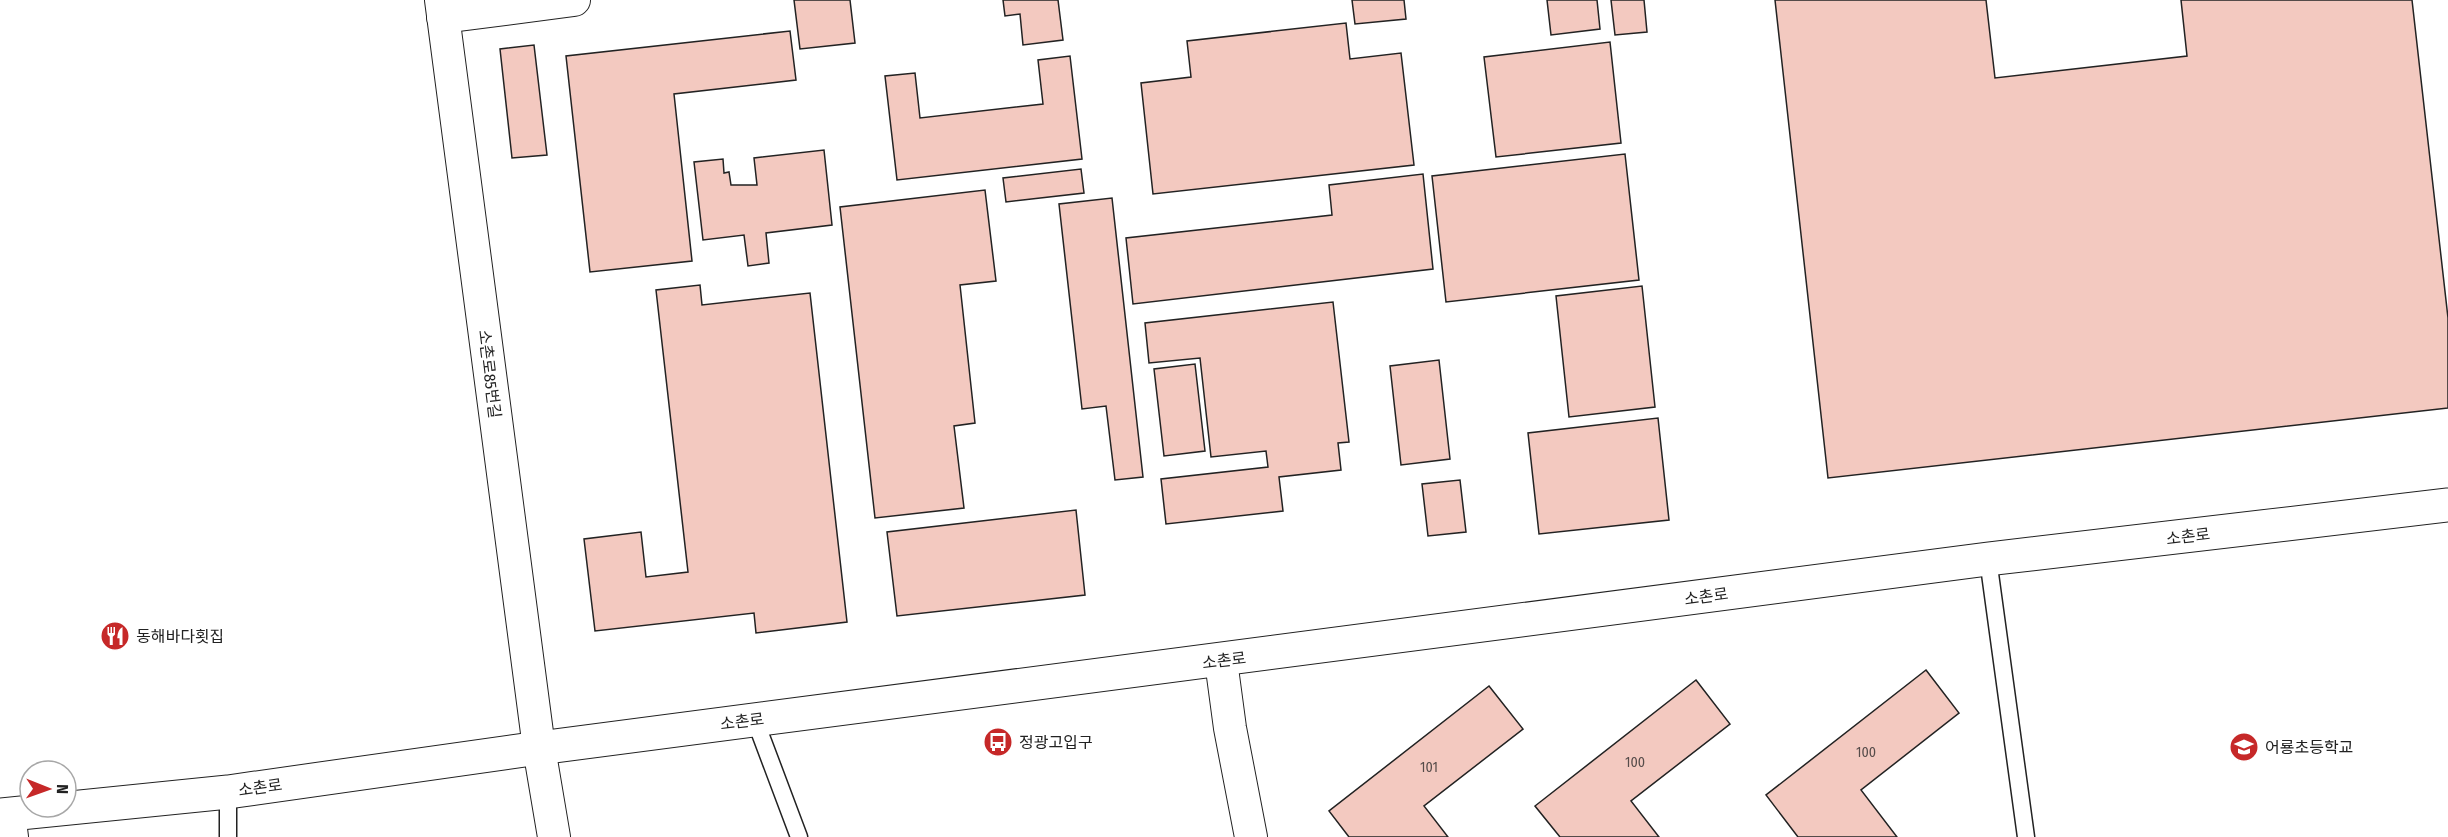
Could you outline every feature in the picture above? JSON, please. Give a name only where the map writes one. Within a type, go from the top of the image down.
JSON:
[{"type":"street","points":[[442,9],[574,0]]},
{"type":"street","name":"소촌로85번길","points":[[442,9],[539,748],[554,837]]},
{"type":"street","name":"소촌로","points":[[7,822],[539,748],[1221,661],[1988,559],[2448,505]]},
{"type":"street","points":[[1221,661],[1230,728],[1251,837]]},
{"type":"lane","points":[[1988,559],[2026,837]]},
{"type":"lane","points":[[755,720],[800,837]]},
{"type":"lane","points":[[228,792],[228,837]]},
{"type":"building","points":[[794,0],[850,0],[855,43],[800,49]]},
{"type":"building","points":[[1003,0],[1058,0],[1063,40],[1023,45],[1020,14],[1005,16]]},
{"type":"building","points":[[1352,0],[1404,0],[1406,19],[1355,24]]},
{"type":"building","points":[[1547,0],[1597,0],[1600,29],[1551,35]]},
{"type":"building","points":[[1611,0],[1644,0],[1647,32],[1615,35]]},
{"type":"building","points":[[1775,0],[1986,0],[1995,78],[2187,56],[2181,0],[2412,0],[2448,318],[2448,408],[1828,478]]},
{"type":"building","points":[[1346,23],[1350,59],[1401,53],[1414,165],[1153,194],[1141,83],[1191,77],[1187,41]]},
{"type":"building","points":[[790,31],[796,80],[674,94],[692,261],[590,272],[566,56]]},
{"type":"building","points":[[1610,42],[1621,143],[1496,157],[1484,57]]},
{"type":"building","points":[[534,45],[547,155],[512,158],[500,49]]},
{"type":"building","points":[[1070,56],[1082,159],[897,180],[885,76],[915,73],[920,118],[1043,104],[1038,60]]},
{"type":"building","points":[[824,150],[832,225],[766,233],[769,263],[748,266],[744,235],[703,240],[694,162],[723,159],[724,173],[729,172],[731,185],[757,185],[754,158]]},
{"type":"building","points":[[1625,154],[1639,280],[1446,302],[1432,176]]},
{"type":"building","points":[[1081,169],[1084,193],[1006,202],[1003,178]]},
{"type":"building","points":[[1423,174],[1433,269],[1133,304],[1126,238],[1332,215],[1329,185]]},
{"type":"building","points":[[985,190],[996,281],[960,285],[975,423],[954,426],[964,508],[875,518],[840,207]]},
{"type":"building","points":[[1112,198],[1143,477],[1115,480],[1106,406],[1082,409],[1059,204]]},
{"type":"building","points":[[700,285],[702,305],[810,293],[847,622],[756,633],[754,613],[595,631],[584,539],[641,532],[646,577],[688,572],[656,290]]},
{"type":"building","points":[[1642,286],[1655,407],[1569,417],[1556,296]]},
{"type":"building","points":[[1333,302],[1349,442],[1338,443],[1341,470],[1279,477],[1283,511],[1166,524],[1161,479],[1268,467],[1266,451],[1211,457],[1200,358],[1149,363],[1145,323]]},
{"type":"building","points":[[1439,360],[1450,459],[1401,465],[1390,366]]},
{"type":"building","points":[[1195,364],[1205,451],[1164,456],[1154,369]]},
{"type":"building","points":[[1658,418],[1669,520],[1539,534],[1528,433]]},
{"type":"building","points":[[1460,480],[1466,532],[1428,536],[1422,484]]},
{"type":"building","points":[[1076,510],[1085,595],[897,616],[887,532]]},
{"type":"building","points":[[1926,670],[1959,713],[1861,790],[1897,837],[1798,837],[1766,795]]},
{"type":"building","points":[[1696,680],[1730,724],[1631,801],[1659,837],[1560,837],[1535,806]]},
{"type":"building","points":[[1489,686],[1523,729],[1424,806],[1448,837],[1349,837],[1329,811]]},
{"type":"place","name":"동해바다횟집","points":[[115,636]]},
{"type":"place","name":"정광고입구","points":[[998,742]]},
{"type":"place","name":"어룡초등학교","points":[[2244,747]]}]
